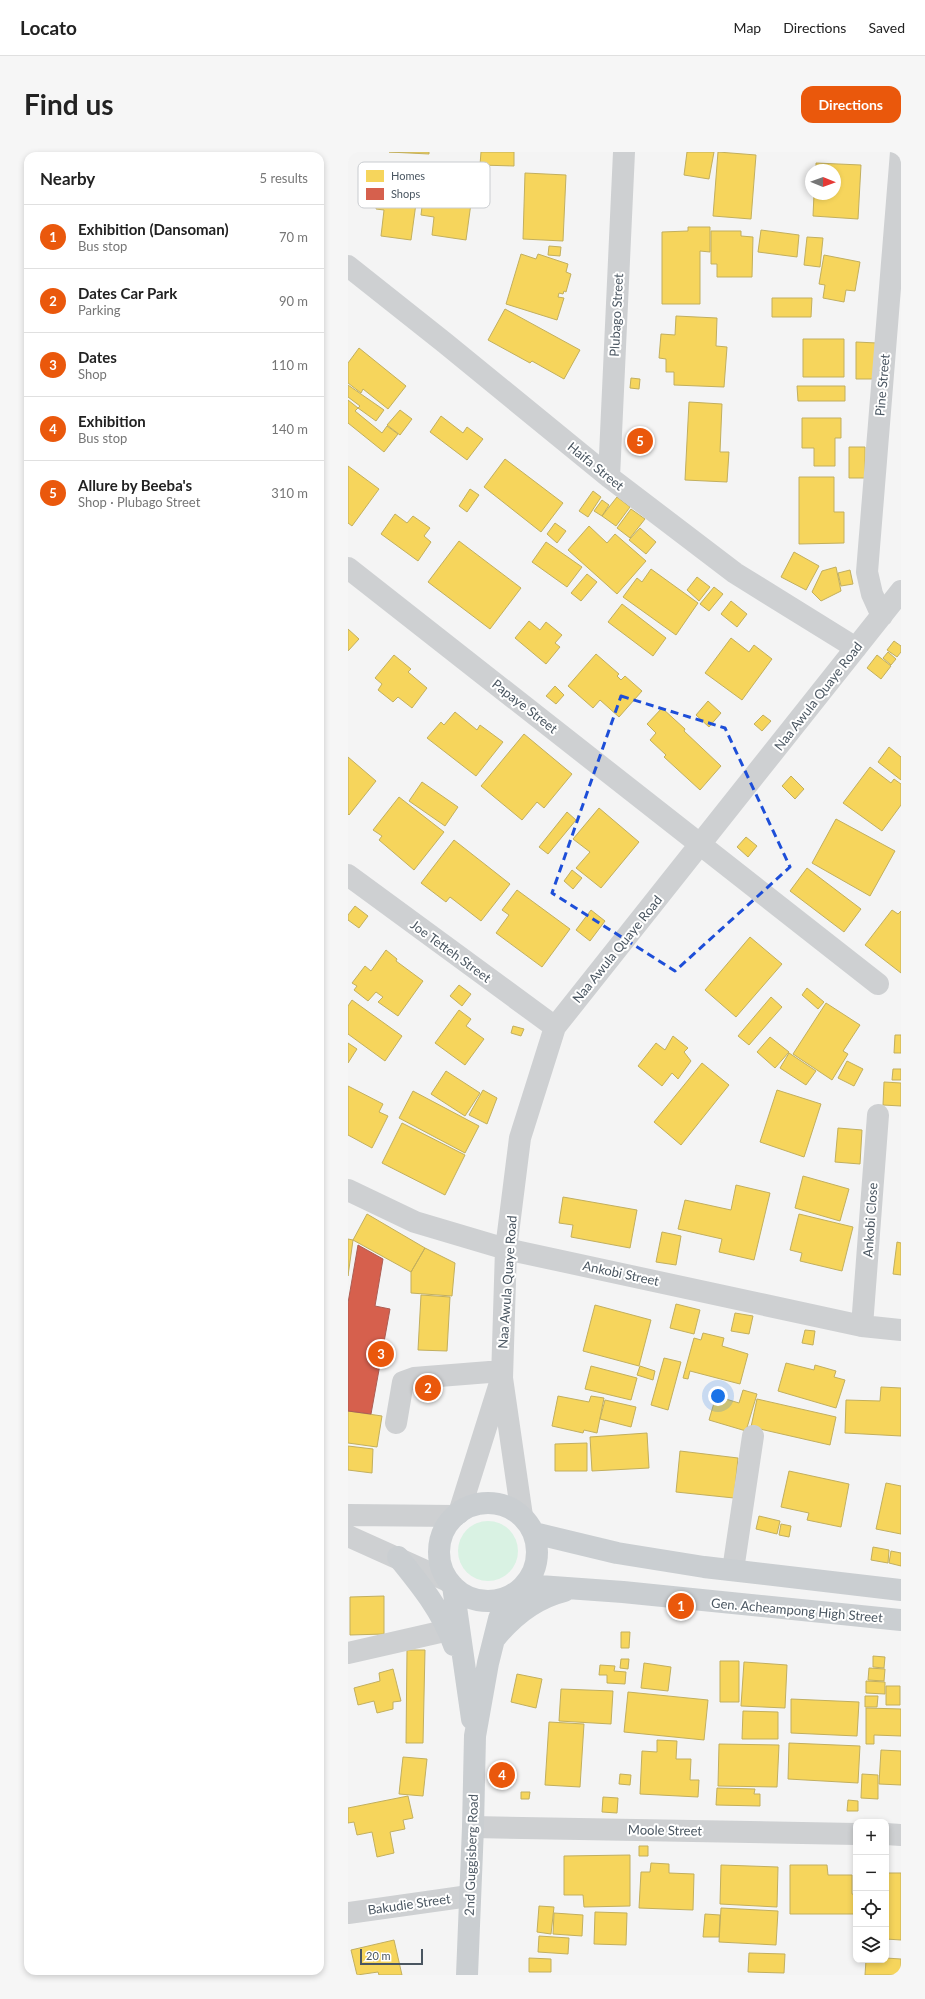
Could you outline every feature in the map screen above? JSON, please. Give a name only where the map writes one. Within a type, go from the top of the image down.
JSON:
[{"type":"main road","points":[[486,1502],[511,1508],[528,1525],[537,1546],[537,1560],[533,1573],[525,1585],[507,1598],[493,1602],[478,1601],[464,1596],[450,1584],[442,1568],[439,1554],[440,1540],[446,1527],[457,1514],[471,1506],[486,1502]]},
{"type":"main road","points":[[528,1525],[617,1553],[733,1570],[901,1590]]},
{"type":"main road","points":[[398,1557],[423,1588],[449,1630],[464,1673]]},
{"type":"main road","name":"2nd Guggisberg Road","points":[[450,1584],[475,1736]]},
{"type":"main road","name":"Gen. Acheampong High Street","points":[[525,1585],[575,1588],[901,1620]]},
{"type":"main road","points":[[493,1641],[520,1612],[555,1593],[575,1588]]},
{"type":"main road","name":"2nd Guggisberg Road","points":[[467,1975],[475,1736],[493,1641],[507,1598]]},
{"type":"street","name":"Plubago Street","points":[[609,477],[624,152]]},
{"type":"street","name":"Pine Street","points":[[882,616],[872,594],[867,572],[900,152]]},
{"type":"street","name":"Haifa Street","points":[[348,266],[609,477],[734,573],[856,648]]},
{"type":"street","name":"Papaye Street","points":[[348,568],[878,984]]},
{"type":"street","name":"Naa Awula Quaye Road","points":[[528,1525],[502,1375],[506,1248],[520,1138],[555,1027],[901,592]]},
{"type":"street","name":"Joe Tetteh Street","points":[[348,875],[555,1027]]},
{"type":"street","name":"Ankobi Close","points":[[862,1326],[878,1115]]},
{"type":"street","name":"Ankobi Street","points":[[348,1190],[415,1222],[506,1248],[862,1326],[901,1330]]},
{"type":"street","name":"Naa Awula Quaye Road","points":[[457,1514],[502,1375]]},
{"type":"street","points":[[396,1424],[403,1382],[414,1378],[502,1375]]},
{"type":"street","points":[[733,1570],[753,1436]]},
{"type":"street","points":[[348,1515],[457,1514]]},
{"type":"street","points":[[348,1536],[398,1557],[450,1584]]},
{"type":"street","points":[[348,1653],[449,1630]]},
{"type":"street","name":"Moole Street","points":[[473,1827],[853,1834]]},
{"type":"street","points":[[889,1834],[901,1835]]},
{"type":"street","name":"Bakudie Street","points":[[348,1913],[469,1896]]},
{"type":"highlighted area","points":[[621,696],[725,728],[790,867],[675,971],[552,893]]},
{"type":"green space","points":[[482,1521],[494,1521],[505,1526],[513,1534],[518,1545],[516,1563],[505,1576],[494,1581],[482,1581],[471,1576],[463,1568],[458,1557],[458,1545],[463,1534],[471,1526]]},
{"type":"building: Homes","points":[[389,152],[429,152],[429,154]]},
{"type":"building: Homes","points":[[481,152],[514,152],[514,166],[490,165],[490,162],[480,162]]},
{"type":"building: Homes","points":[[687,152],[714,152],[709,179],[684,175]]},
{"type":"building: Homes","points":[[718,152],[756,155],[751,219],[713,216]]},
{"type":"building: Homes","points":[[816,163],[838,164],[816,164]]},
{"type":"building: Homes","points":[[841,164],[861,165],[858,219],[813,216],[814,200],[841,200]]},
{"type":"building: Homes","points":[[525,173],[566,175],[563,241],[523,239]]},
{"type":"building: Homes","points":[[415,208],[411,240],[381,236],[384,210],[376,209]]},
{"type":"building: Homes","points":[[422,208],[470,208],[466,240],[432,235],[434,217],[421,215]]},
{"type":"building: Homes","points":[[688,227],[710,227],[710,252],[700,251],[700,304],[662,304],[662,232],[688,231]]},
{"type":"building: Homes","points":[[761,230],[799,235],[797,257],[758,252]]},
{"type":"building: Homes","points":[[711,231],[741,231],[741,236],[753,237],[752,277],[717,277],[717,264],[711,264]]},
{"type":"building: Homes","points":[[807,237],[823,238],[820,267],[804,265]]},
{"type":"building: Homes","points":[[549,246],[561,247],[560,256],[548,255]]},
{"type":"building: Homes","points":[[521,254],[536,259],[538,254],[568,264],[566,272],[571,274],[566,292],[564,291],[563,294],[559,293],[558,297],[564,298],[557,320],[506,304]]},
{"type":"building: Homes","points":[[824,255],[860,262],[855,291],[846,290],[844,302],[823,298],[825,285],[819,284]]},
{"type":"building: Homes","points":[[772,298],[812,298],[811,317],[772,317]]},
{"type":"building: Homes","points":[[505,309],[580,350],[564,379],[532,361],[530,363],[488,340]]},
{"type":"building: Homes","points":[[676,316],[717,318],[716,346],[727,347],[724,387],[674,385],[674,372],[666,372],[666,359],[659,358],[661,334],[675,335]]},
{"type":"building: Homes","points":[[803,339],[844,339],[844,377],[803,377]]},
{"type":"building: Homes","points":[[856,342],[877,343],[877,379],[856,379]]},
{"type":"building: Homes","points":[[359,348],[406,386],[388,409],[363,389],[361,393],[348,383],[348,363]]},
{"type":"building: Homes","points":[[631,378],[640,379],[639,389],[630,388]]},
{"type":"building: Homes","points":[[348,385],[384,410],[376,421],[358,408],[360,406],[348,397]]},
{"type":"building: Homes","points":[[797,386],[845,386],[845,401],[798,401]]},
{"type":"building: Homes","points":[[348,400],[358,408],[355,411],[382,433],[387,426],[398,434],[384,452],[348,423]]},
{"type":"building: Homes","points":[[689,402],[722,404],[720,452],[729,452],[727,482],[685,480]]},
{"type":"building: Homes","points":[[400,410],[412,419],[400,435],[387,425]]},
{"type":"building: Homes","points":[[441,416],[463,433],[467,427],[483,439],[467,460],[430,432]]},
{"type":"building: Homes","points":[[802,418],[841,418],[841,438],[835,438],[835,466],[814,466],[814,448],[802,448]]},
{"type":"building: Homes","points":[[849,447],[865,447],[865,478],[849,478]]},
{"type":"building: Homes","points":[[505,459],[563,503],[541,532],[484,487]]},
{"type":"building: Homes","points":[[348,466],[379,489],[352,526],[348,523]]},
{"type":"building: Homes","points":[[799,477],[834,477],[834,512],[844,512],[844,543],[799,544]]},
{"type":"building: Homes","points":[[470,489],[479,495],[467,512],[459,506]]},
{"type":"building: Homes","points":[[593,491],[601,497],[588,517],[579,511]]},
{"type":"building: Homes","points":[[617,497],[630,507],[616,526],[602,516]]},
{"type":"building: Homes","points":[[602,500],[609,505],[602,516],[594,511]]},
{"type":"building: Homes","points":[[631,509],[645,519],[630,538],[617,528]]},
{"type":"building: Homes","points":[[395,514],[407,523],[413,516],[430,528],[424,536],[431,542],[418,561],[381,534]]},
{"type":"building: Homes","points":[[555,523],[566,531],[557,543],[547,534]]},
{"type":"building: Homes","points":[[589,526],[607,543],[615,534],[646,561],[617,594],[568,550]]},
{"type":"building: Homes","points":[[640,528],[656,542],[646,554],[629,540]]},
{"type":"building: Homes","points":[[459,541],[521,588],[490,629],[428,582]]},
{"type":"building: Homes","points":[[546,542],[582,567],[567,587],[532,562]]},
{"type":"building: Homes","points":[[794,552],[819,566],[806,590],[781,577]]},
{"type":"building: Homes","points":[[836,567],[841,591],[821,601],[812,592],[822,571]]},
{"type":"building: Homes","points":[[651,569],[698,603],[676,635],[623,597],[637,578],[642,582]]},
{"type":"building: Homes","points":[[850,570],[853,584],[841,586],[838,573]]},
{"type":"building: Homes","points":[[587,574],[597,582],[581,601],[571,593]]},
{"type":"building: Homes","points":[[697,577],[710,587],[699,601],[687,590]]},
{"type":"building: Homes","points":[[714,587],[723,594],[709,611],[700,604]]},
{"type":"building: Homes","points":[[731,601],[747,614],[737,627],[721,614]]},
{"type":"building: Homes","points":[[622,604],[666,638],[653,656],[608,622]]},
{"type":"building: Homes","points":[[529,621],[540,630],[546,622],[562,635],[555,643],[560,647],[546,664],[515,638]]},
{"type":"building: Homes","points":[[348,629],[359,639],[348,651]]},
{"type":"building: Homes","points":[[731,638],[749,652],[754,645],[772,659],[742,700],[705,673]]},
{"type":"building: Homes","points":[[894,641],[901,646],[901,652],[897,657],[887,650]]},
{"type":"building: Homes","points":[[888,652],[896,659],[891,665],[883,658]]},
{"type":"building: Homes","points":[[596,654],[619,674],[617,676],[621,680],[625,676],[642,691],[619,717],[600,700],[593,708],[568,686]]},
{"type":"building: Homes","points":[[394,655],[411,669],[408,672],[427,688],[412,708],[398,697],[393,702],[378,690],[382,684],[375,678]]},
{"type":"building: Homes","points":[[877,655],[891,666],[881,679],[867,668]]},
{"type":"building: Homes","points":[[555,686],[564,695],[556,704],[546,696]]},
{"type":"building: Homes","points":[[708,701],[721,713],[709,727],[696,715]]},
{"type":"building: Homes","points":[[662,708],[721,766],[700,790],[664,757],[666,755],[650,740],[656,733],[647,724]]},
{"type":"building: Homes","points":[[455,712],[477,730],[480,725],[503,742],[476,776],[427,738],[441,722],[444,725]]},
{"type":"building: Homes","points":[[763,715],[771,721],[762,731],[754,724]]},
{"type":"building: Homes","points":[[524,734],[572,774],[544,808],[537,802],[522,820],[481,786]]},
{"type":"building: Homes","points":[[889,747],[901,757],[901,780],[878,762]]},
{"type":"building: Homes","points":[[348,757],[376,781],[349,815],[348,814]]},
{"type":"building: Homes","points":[[870,767],[891,783],[894,779],[901,784],[901,805],[882,831],[843,803]]},
{"type":"building: Homes","points":[[791,776],[804,789],[795,799],[782,786]]},
{"type":"building: Homes","points":[[422,782],[458,807],[445,826],[409,801]]},
{"type":"building: Homes","points":[[399,797],[444,832],[414,870],[379,840],[382,836],[373,830]]},
{"type":"building: Homes","points":[[599,808],[639,842],[601,888],[576,868],[590,852],[573,839]]},
{"type":"building: Homes","points":[[567,812],[576,820],[548,854],[539,847]]},
{"type":"building: Homes","points":[[836,819],[895,851],[870,896],[812,863]]},
{"type":"building: Homes","points":[[746,837],[757,846],[748,857],[737,847]]},
{"type":"building: Homes","points":[[454,840],[510,884],[481,921],[450,897],[446,902],[421,883]]},
{"type":"building: Homes","points":[[807,868],[861,909],[844,932],[790,891]]},
{"type":"building: Homes","points":[[572,870],[582,878],[573,889],[564,881]]},
{"type":"building: Homes","points":[[517,890],[570,929],[542,967],[496,933],[509,915],[502,910]]},
{"type":"building: Homes","points":[[355,906],[368,916],[359,928],[348,920],[348,915]]},
{"type":"building: Homes","points":[[591,910],[605,921],[590,941],[576,930]]},
{"type":"building: Homes","points":[[892,910],[898,914],[901,911],[901,973],[865,945]]},
{"type":"building: Homes","points":[[750,937],[782,964],[736,1017],[705,990]]},
{"type":"building: Homes","points":[[386,950],[397,959],[396,961],[423,981],[398,1016],[378,1002],[383,997],[376,992],[368,1001],[354,990],[357,986],[352,983],[365,966],[371,971]]},
{"type":"building: Homes","points":[[459,985],[471,994],[462,1006],[450,996]]},
{"type":"building: Homes","points":[[807,988],[824,1002],[818,1009],[802,995]]},
{"type":"building: Homes","points":[[771,997],[782,1007],[749,1045],[738,1036]]},
{"type":"building: Homes","points":[[352,1000],[402,1036],[385,1061],[348,1034],[348,1006]]},
{"type":"building: Homes","points":[[826,1003],[860,1025],[843,1051],[848,1054],[832,1080],[793,1054]]},
{"type":"building: Homes","points":[[459,1010],[471,1019],[466,1026],[484,1039],[465,1065],[435,1043]]},
{"type":"building: Homes","points":[[513,1026],[524,1029],[521,1036],[511,1033]]},
{"type":"building: Homes","points":[[895,1035],[901,1035],[901,1053],[894,1053]]},
{"type":"building: Homes","points":[[673,1036],[688,1048],[684,1052],[691,1061],[678,1079],[672,1073],[662,1086],[638,1066],[656,1043],[665,1050]]},
{"type":"building: Homes","points":[[770,1037],[789,1052],[775,1068],[757,1052]]},
{"type":"building: Homes","points":[[348,1043],[357,1049],[348,1063]]},
{"type":"building: Homes","points":[[789,1053],[816,1071],[806,1085],[780,1068]]},
{"type":"building: Homes","points":[[847,1061],[863,1069],[854,1086],[838,1078]]},
{"type":"building: Homes","points":[[702,1063],[729,1085],[681,1145],[654,1122]]},
{"type":"building: Homes","points":[[893,1069],[901,1069],[901,1080],[892,1080]]},
{"type":"building: Homes","points":[[446,1071],[480,1093],[465,1116],[431,1094]]},
{"type":"building: Homes","points":[[884,1082],[901,1083],[901,1106],[883,1105]]},
{"type":"building: Homes","points":[[348,1086],[383,1104],[379,1112],[388,1116],[372,1148],[348,1135]]},
{"type":"building: Homes","points":[[483,1090],[497,1098],[487,1124],[469,1115]]},
{"type":"building: Homes","points":[[777,1090],[821,1104],[804,1157],[760,1142]]},
{"type":"building: Homes","points":[[413,1091],[479,1126],[465,1153],[399,1118]]},
{"type":"building: Homes","points":[[402,1123],[465,1155],[445,1195],[382,1163]]},
{"type":"building: Homes","points":[[838,1128],[862,1130],[860,1164],[835,1162]]},
{"type":"building: Homes","points":[[803,1176],[849,1189],[840,1221],[795,1208]]},
{"type":"building: Homes","points":[[736,1185],[770,1193],[754,1260],[719,1252],[722,1239],[678,1229],[685,1200],[731,1210]]},
{"type":"building: Homes","points":[[563,1197],[637,1210],[630,1248],[571,1237],[573,1225],[559,1223]]},
{"type":"building: Homes","points":[[367,1214],[425,1248],[411,1272],[353,1240]]},
{"type":"building: Homes","points":[[799,1214],[853,1227],[842,1271],[800,1261],[802,1253],[790,1250]]},
{"type":"building: Homes","points":[[662,1232],[681,1236],[676,1265],[656,1262]]},
{"type":"building: Homes","points":[[348,1239],[353,1240],[348,1276]]},
{"type":"building: Homes","points":[[897,1242],[901,1243],[901,1275],[893,1274]]},
{"type":"building: Homes","points":[[425,1248],[455,1263],[452,1296],[411,1293],[411,1272]]},
{"type":"building: Homes","points":[[421,1295],[450,1297],[447,1351],[418,1350]]},
{"type":"building: Homes","points":[[676,1304],[700,1310],[694,1334],[670,1328]]},
{"type":"building: Homes","points":[[595,1305],[651,1320],[639,1366],[583,1351]]},
{"type":"building: Homes","points":[[735,1313],[753,1316],[749,1334],[731,1331]]},
{"type":"building: Homes","points":[[805,1330],[815,1331],[813,1345],[802,1343]]},
{"type":"building: Homes","points":[[703,1333],[724,1338],[722,1346],[748,1354],[740,1384],[690,1371],[688,1379],[683,1378],[694,1338],[701,1340]]},
{"type":"building: Homes","points":[[664,1358],[681,1362],[668,1410],[651,1405]]},
{"type":"building: Homes","points":[[786,1363],[814,1370],[815,1365],[836,1371],[834,1377],[845,1380],[836,1408],[778,1391]]},
{"type":"building: Homes","points":[[591,1366],[637,1378],[631,1400],[585,1389]]},
{"type":"building: Homes","points":[[640,1366],[655,1371],[653,1380],[637,1375]]},
{"type":"building: Homes","points":[[881,1387],[901,1388],[901,1436],[845,1433],[846,1400],[880,1401]]},
{"type":"building: Homes","points":[[743,1390],[757,1394],[746,1431],[709,1420],[716,1396],[739,1403]]},
{"type":"building: Homes","points":[[558,1396],[589,1402],[591,1396],[604,1398],[597,1433],[584,1430],[583,1433],[552,1426]]},
{"type":"building: Homes","points":[[757,1399],[836,1417],[830,1445],[751,1427]]},
{"type":"building: Homes","points":[[605,1400],[636,1407],[631,1427],[600,1419]]},
{"type":"building: Homes","points":[[348,1411],[382,1416],[377,1447],[348,1443]]},
{"type":"building: Homes","points":[[647,1433],[649,1468],[592,1471],[590,1437]]},
{"type":"building: Homes","points":[[587,1443],[587,1471],[555,1471],[555,1444]]},
{"type":"building: Homes","points":[[348,1446],[373,1449],[372,1473],[348,1470]]},
{"type":"building: Homes","points":[[680,1451],[738,1458],[734,1498],[676,1492]]},
{"type":"building: Homes","points":[[789,1471],[849,1484],[841,1527],[807,1520],[809,1513],[781,1507]]},
{"type":"building: Homes","points":[[886,1483],[901,1486],[901,1534],[876,1529]]},
{"type":"building: Homes","points":[[759,1516],[780,1521],[777,1534],[756,1529]]},
{"type":"building: Homes","points":[[781,1524],[791,1526],[789,1537],[779,1535]]},
{"type":"building: Homes","points":[[873,1547],[889,1550],[888,1563],[871,1560]]},
{"type":"building: Homes","points":[[891,1551],[901,1553],[901,1566],[889,1563]]},
{"type":"building: Homes","points":[[384,1596],[384,1634],[350,1635],[350,1597]]},
{"type":"building: Homes","points":[[621,1632],[630,1632],[629,1648],[621,1648]]},
{"type":"building: Homes","points":[[407,1650],[425,1650],[423,1743],[406,1743]]},
{"type":"building: Homes","points":[[873,1656],[885,1657],[884,1668],[873,1667]]},
{"type":"building: Homes","points":[[621,1659],[629,1659],[628,1669],[620,1668]]},
{"type":"building: Homes","points":[[720,1661],[739,1661],[739,1702],[720,1702]]},
{"type":"building: Homes","points":[[744,1662],[787,1665],[785,1708],[741,1706]]},
{"type":"building: Homes","points":[[644,1663],[671,1667],[668,1691],[641,1688]]},
{"type":"building: Homes","points":[[600,1665],[615,1666],[614,1671],[626,1672],[625,1684],[607,1683],[607,1675],[599,1675]]},
{"type":"building: Homes","points":[[869,1668],[885,1669],[884,1681],[868,1680]]},
{"type":"building: Homes","points":[[393,1669],[401,1701],[393,1702],[393,1709],[377,1713],[374,1701],[358,1705],[354,1688],[380,1681],[379,1673]]},
{"type":"building: Homes","points":[[517,1674],[542,1679],[536,1708],[511,1702]]},
{"type":"building: Homes","points":[[866,1681],[885,1682],[885,1694],[866,1693]]},
{"type":"building: Homes","points":[[886,1686],[900,1686],[900,1705],[886,1705]]},
{"type":"building: Homes","points":[[561,1689],[613,1691],[611,1724],[559,1721]]},
{"type":"building: Homes","points":[[628,1692],[708,1700],[704,1740],[624,1732]]},
{"type":"building: Homes","points":[[865,1696],[878,1696],[877,1707],[865,1707]]},
{"type":"building: Homes","points":[[791,1699],[859,1702],[857,1736],[791,1733]]},
{"type":"building: Homes","points":[[866,1708],[901,1709],[901,1736],[874,1735],[874,1744],[866,1744]]},
{"type":"building: Homes","points":[[743,1711],[778,1712],[778,1739],[742,1739]]},
{"type":"building: Homes","points":[[549,1722],[584,1724],[580,1787],[545,1785]]},
{"type":"building: Homes","points":[[657,1740],[677,1741],[676,1759],[691,1759],[690,1780],[699,1780],[698,1797],[640,1794],[642,1751],[657,1752]]},
{"type":"building: Homes","points":[[789,1743],[860,1746],[858,1783],[788,1779]]},
{"type":"building: Homes","points":[[719,1744],[779,1745],[777,1787],[718,1786]]},
{"type":"building: Homes","points":[[881,1750],[901,1751],[901,1785],[879,1784]]},
{"type":"building: Homes","points":[[403,1757],[427,1759],[423,1796],[399,1794]]},
{"type":"building: Homes","points":[[620,1774],[631,1775],[630,1785],[619,1784]]},
{"type":"building: Homes","points":[[862,1774],[878,1775],[878,1799],[861,1798]]},
{"type":"building: Homes","points":[[717,1788],[755,1789],[754,1794],[760,1794],[760,1806],[716,1805]]},
{"type":"building: Homes","points":[[521,1792],[530,1792],[529,1799],[521,1799]]},
{"type":"building: Homes","points":[[408,1796],[413,1818],[403,1820],[405,1829],[390,1832],[394,1853],[377,1857],[372,1832],[357,1835],[354,1822],[348,1823],[348,1808]]},
{"type":"building: Homes","points":[[603,1797],[618,1798],[617,1813],[602,1812]]},
{"type":"building: Homes","points":[[848,1800],[858,1801],[858,1811],[847,1811]]},
{"type":"building: Homes","points":[[639,1846],[648,1846],[648,1856],[639,1856]]},
{"type":"building: Homes","points":[[630,1855],[630,1906],[584,1907],[583,1895],[564,1895],[564,1856]]},
{"type":"building: Homes","points":[[651,1863],[669,1864],[669,1873],[694,1874],[693,1910],[639,1908],[641,1872],[650,1872]]},
{"type":"building: Homes","points":[[721,1865],[778,1867],[777,1907],[720,1904]]},
{"type":"building: Homes","points":[[790,1865],[827,1865],[828,1875],[852,1875],[853,1914],[790,1914]]},
{"type":"building: Homes","points":[[889,1873],[901,1873],[901,1940],[889,1939]]},
{"type":"building: Homes","points":[[539,1906],[554,1907],[551,1934],[537,1932]]},
{"type":"building: Homes","points":[[721,1908],[778,1911],[776,1945],[719,1942]]},
{"type":"building: Homes","points":[[595,1912],[627,1913],[626,1945],[594,1944]]},
{"type":"building: Homes","points":[[554,1913],[583,1915],[582,1936],[553,1934]]},
{"type":"building: Homes","points":[[705,1914],[720,1915],[719,1937],[703,1937]]},
{"type":"building: Homes","points":[[539,1936],[569,1938],[568,1954],[538,1952]]},
{"type":"building: Homes","points":[[394,1940],[402,1975],[379,1975],[378,1972],[357,1975],[351,1950]]},
{"type":"building: Homes","points":[[749,1953],[785,1954],[784,1973],[748,1972]]},
{"type":"building: Homes","points":[[529,1958],[551,1959],[551,1972],[529,1972]]},
{"type":"building: Homes","points":[[889,1958],[901,1959],[901,1975],[865,1975],[866,1963],[889,1963]]},
{"type":"building: Shops","points":[[358,1245],[383,1259],[375,1306],[390,1309],[371,1414],[348,1411],[348,1303]]},
{"type":"place","name":"Allure by Beeba's","points":[[640,441]]},
{"type":"place","name":"Dates","points":[[381,1354]]},
{"type":"place","name":"Dates Car Park","points":[[428,1388]]},
{"type":"place","name":"Exhibition (Dansoman)","points":[[681,1606]]},
{"type":"place","name":"Exhibition","points":[[502,1775]]}]
